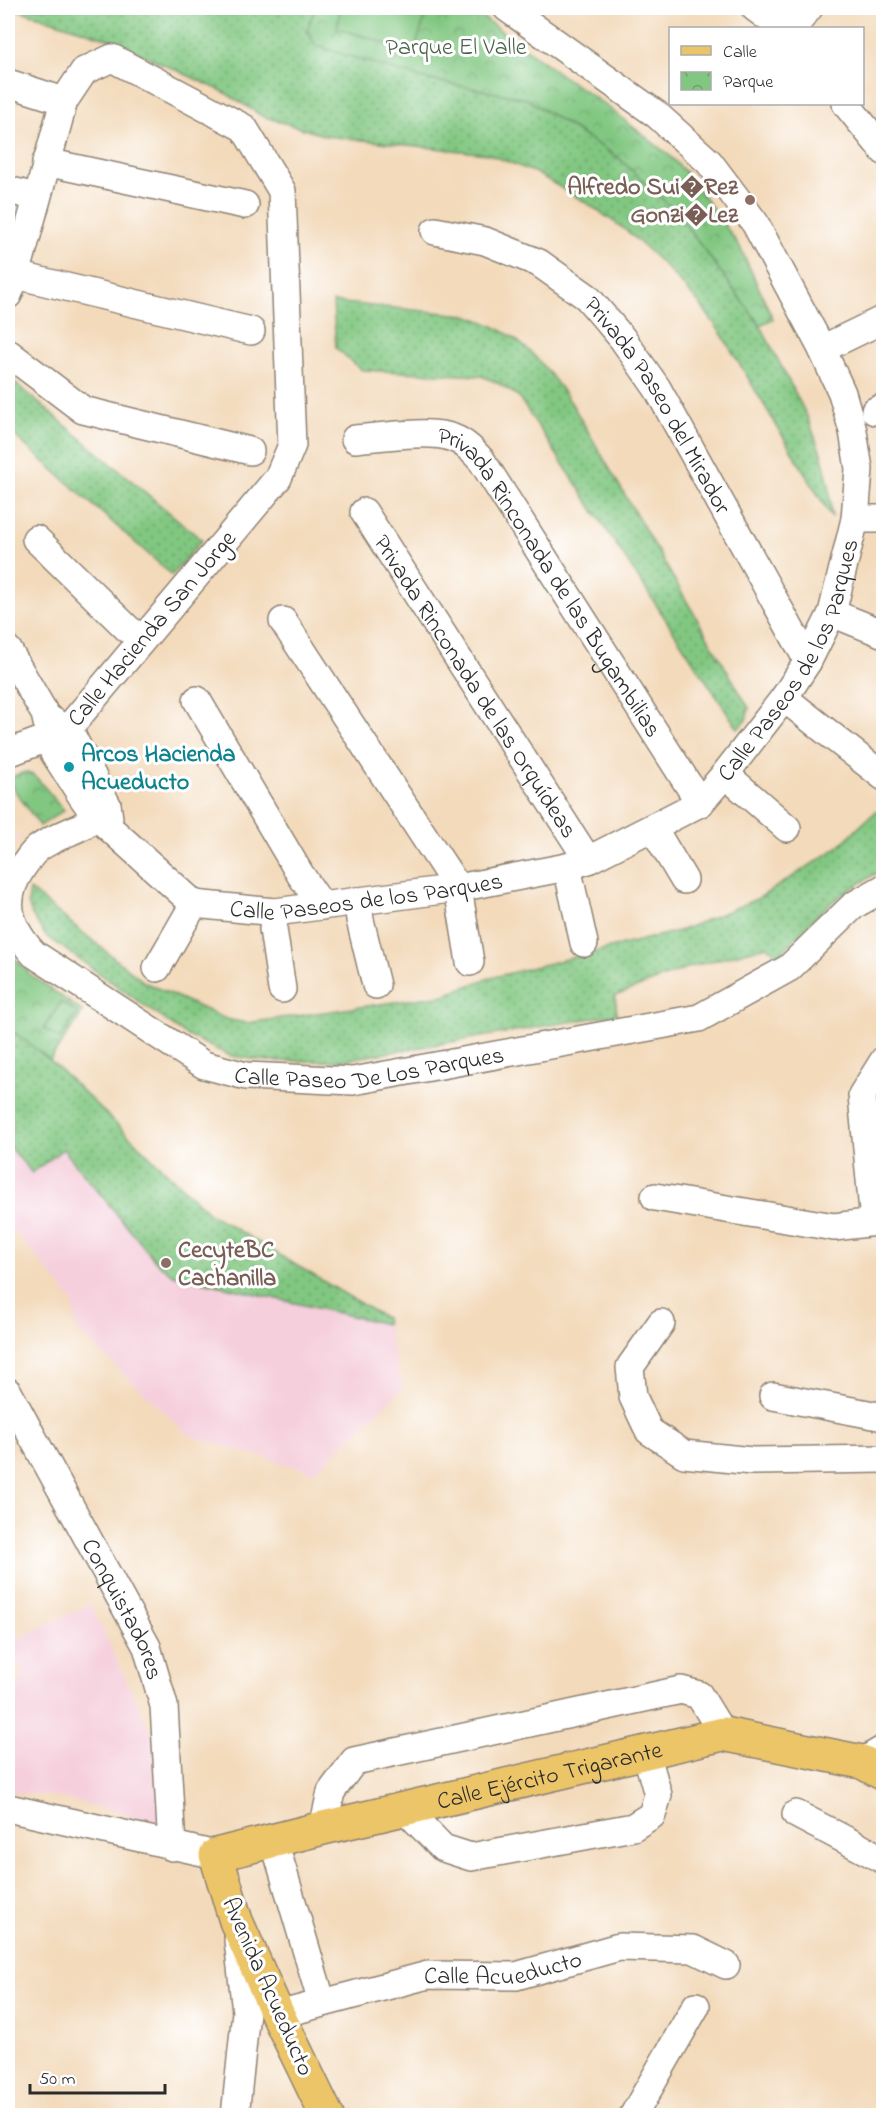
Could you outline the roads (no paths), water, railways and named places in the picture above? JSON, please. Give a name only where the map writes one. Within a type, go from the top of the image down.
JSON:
[{"type":"main road","name":"Calle Ejército Trigarante","points":[[216,1856],[323,1828],[723,1734],[876,1761]]},
{"type":"main road","name":"Avenida Acueducto","points":[[216,1856],[236,1921],[278,2015],[327,2115]]},
{"type":"street","name":"Calle Paseos de los Parques","points":[[104,816],[194,904],[275,912],[458,888],[578,864],[700,803],[784,698],[808,661],[832,613],[855,519],[859,469],[853,431],[842,393],[822,349],[755,223],[709,162],[656,114],[507,8]]},
{"type":"street","points":[[755,8],[781,27]]},
{"type":"street","points":[[794,27],[809,8]]},
{"type":"street","name":"Calle Hacienda San Jorge","points":[[8,753],[54,727],[142,638],[278,478],[292,445],[282,191],[244,128],[112,58],[84,71],[64,100]]},
{"type":"street","points":[[8,83],[64,100],[12,285],[251,331]]},
{"type":"street","points":[[847,105],[881,142]]},
{"type":"street","points":[[46,162],[245,206]]},
{"type":"street","points":[[8,190],[36,197]]},
{"type":"street","name":"Privada Paseo del Mirador","points":[[435,231],[484,242],[539,263],[587,297],[622,338],[657,388],[808,661]]},
{"type":"street","points":[[822,349],[884,318]]},
{"type":"street","points":[[8,353],[83,410],[250,451]]},
{"type":"street","name":"Privada Rinconada de las Bugambilias","points":[[355,439],[438,434],[454,438],[471,449],[482,461],[700,803]]},
{"type":"street","name":"Privada Rinconada de las Orquídeas","points":[[364,512],[578,864]]},
{"type":"street","points":[[855,519],[884,519]]},
{"type":"street","points":[[36,539],[128,629],[142,638]]},
{"type":"street","points":[[832,613],[884,634]]},
{"type":"street","points":[[284,621],[458,888],[470,963]]},
{"type":"street","points":[[10,659],[54,727],[72,736],[104,816]]},
{"type":"street","points":[[784,698],[884,777]]},
{"type":"street","points":[[197,700],[300,874],[322,906]]},
{"type":"street","points":[[725,774],[787,828]]},
{"type":"street","name":"Calle Paseo De Los Parques","points":[[104,816],[84,824],[32,853],[11,885],[8,905],[15,925],[34,954],[204,1065],[246,1076],[353,1081],[699,1018],[789,968],[854,905],[884,888]]},
{"type":"street","points":[[653,828],[684,880]]},
{"type":"street","points":[[578,864],[584,943]]},
{"type":"street","points":[[358,901],[360,920],[376,985]]},
{"type":"street","points":[[157,968],[194,904]]},
{"type":"street","points":[[275,912],[273,928],[282,989]]},
{"type":"street","points":[[655,1197],[834,1227],[879,1221],[862,1095],[884,1060]]},
{"type":"street","points":[[661,1323],[630,1367],[633,1397],[649,1431],[684,1454],[752,1461],[884,1459]]},
{"type":"street","name":"Conquistadores","points":[[8,1392],[147,1647],[164,1706],[172,1847]]},
{"type":"street","points":[[773,1396],[884,1417]]},
{"type":"street","points":[[323,1828],[331,1792],[354,1761],[681,1690],[699,1695],[723,1734]]},
{"type":"street","points":[[405,1809],[443,1848],[471,1857],[633,1827],[652,1815],[658,1795],[646,1752]]},
{"type":"street","points":[[8,1808],[216,1856]]},
{"type":"street","points":[[796,1814],[884,1860]]},
{"type":"street","points":[[274,1841],[322,2003]]},
{"type":"street","points":[[235,2115],[246,2012],[236,1921]]},
{"type":"street","name":"Calle Acueducto","points":[[278,2015],[428,1975],[516,1976],[619,1947],[693,1949],[726,1965]]},
{"type":"street","points":[[633,2115],[696,2006]]},
{"type":"place","name":"Alfredo Sui�Rez Gonzi�Lez","points":[[750,200]]},
{"type":"place","name":"Arcos Hacienda Acueducto","points":[[69,767]]},
{"type":"place","name":"CecyteBC Cachanilla","points":[[166,1263]]},
{"type":"park label","name":"Parque El Valle","points":[[456,46]]}]
